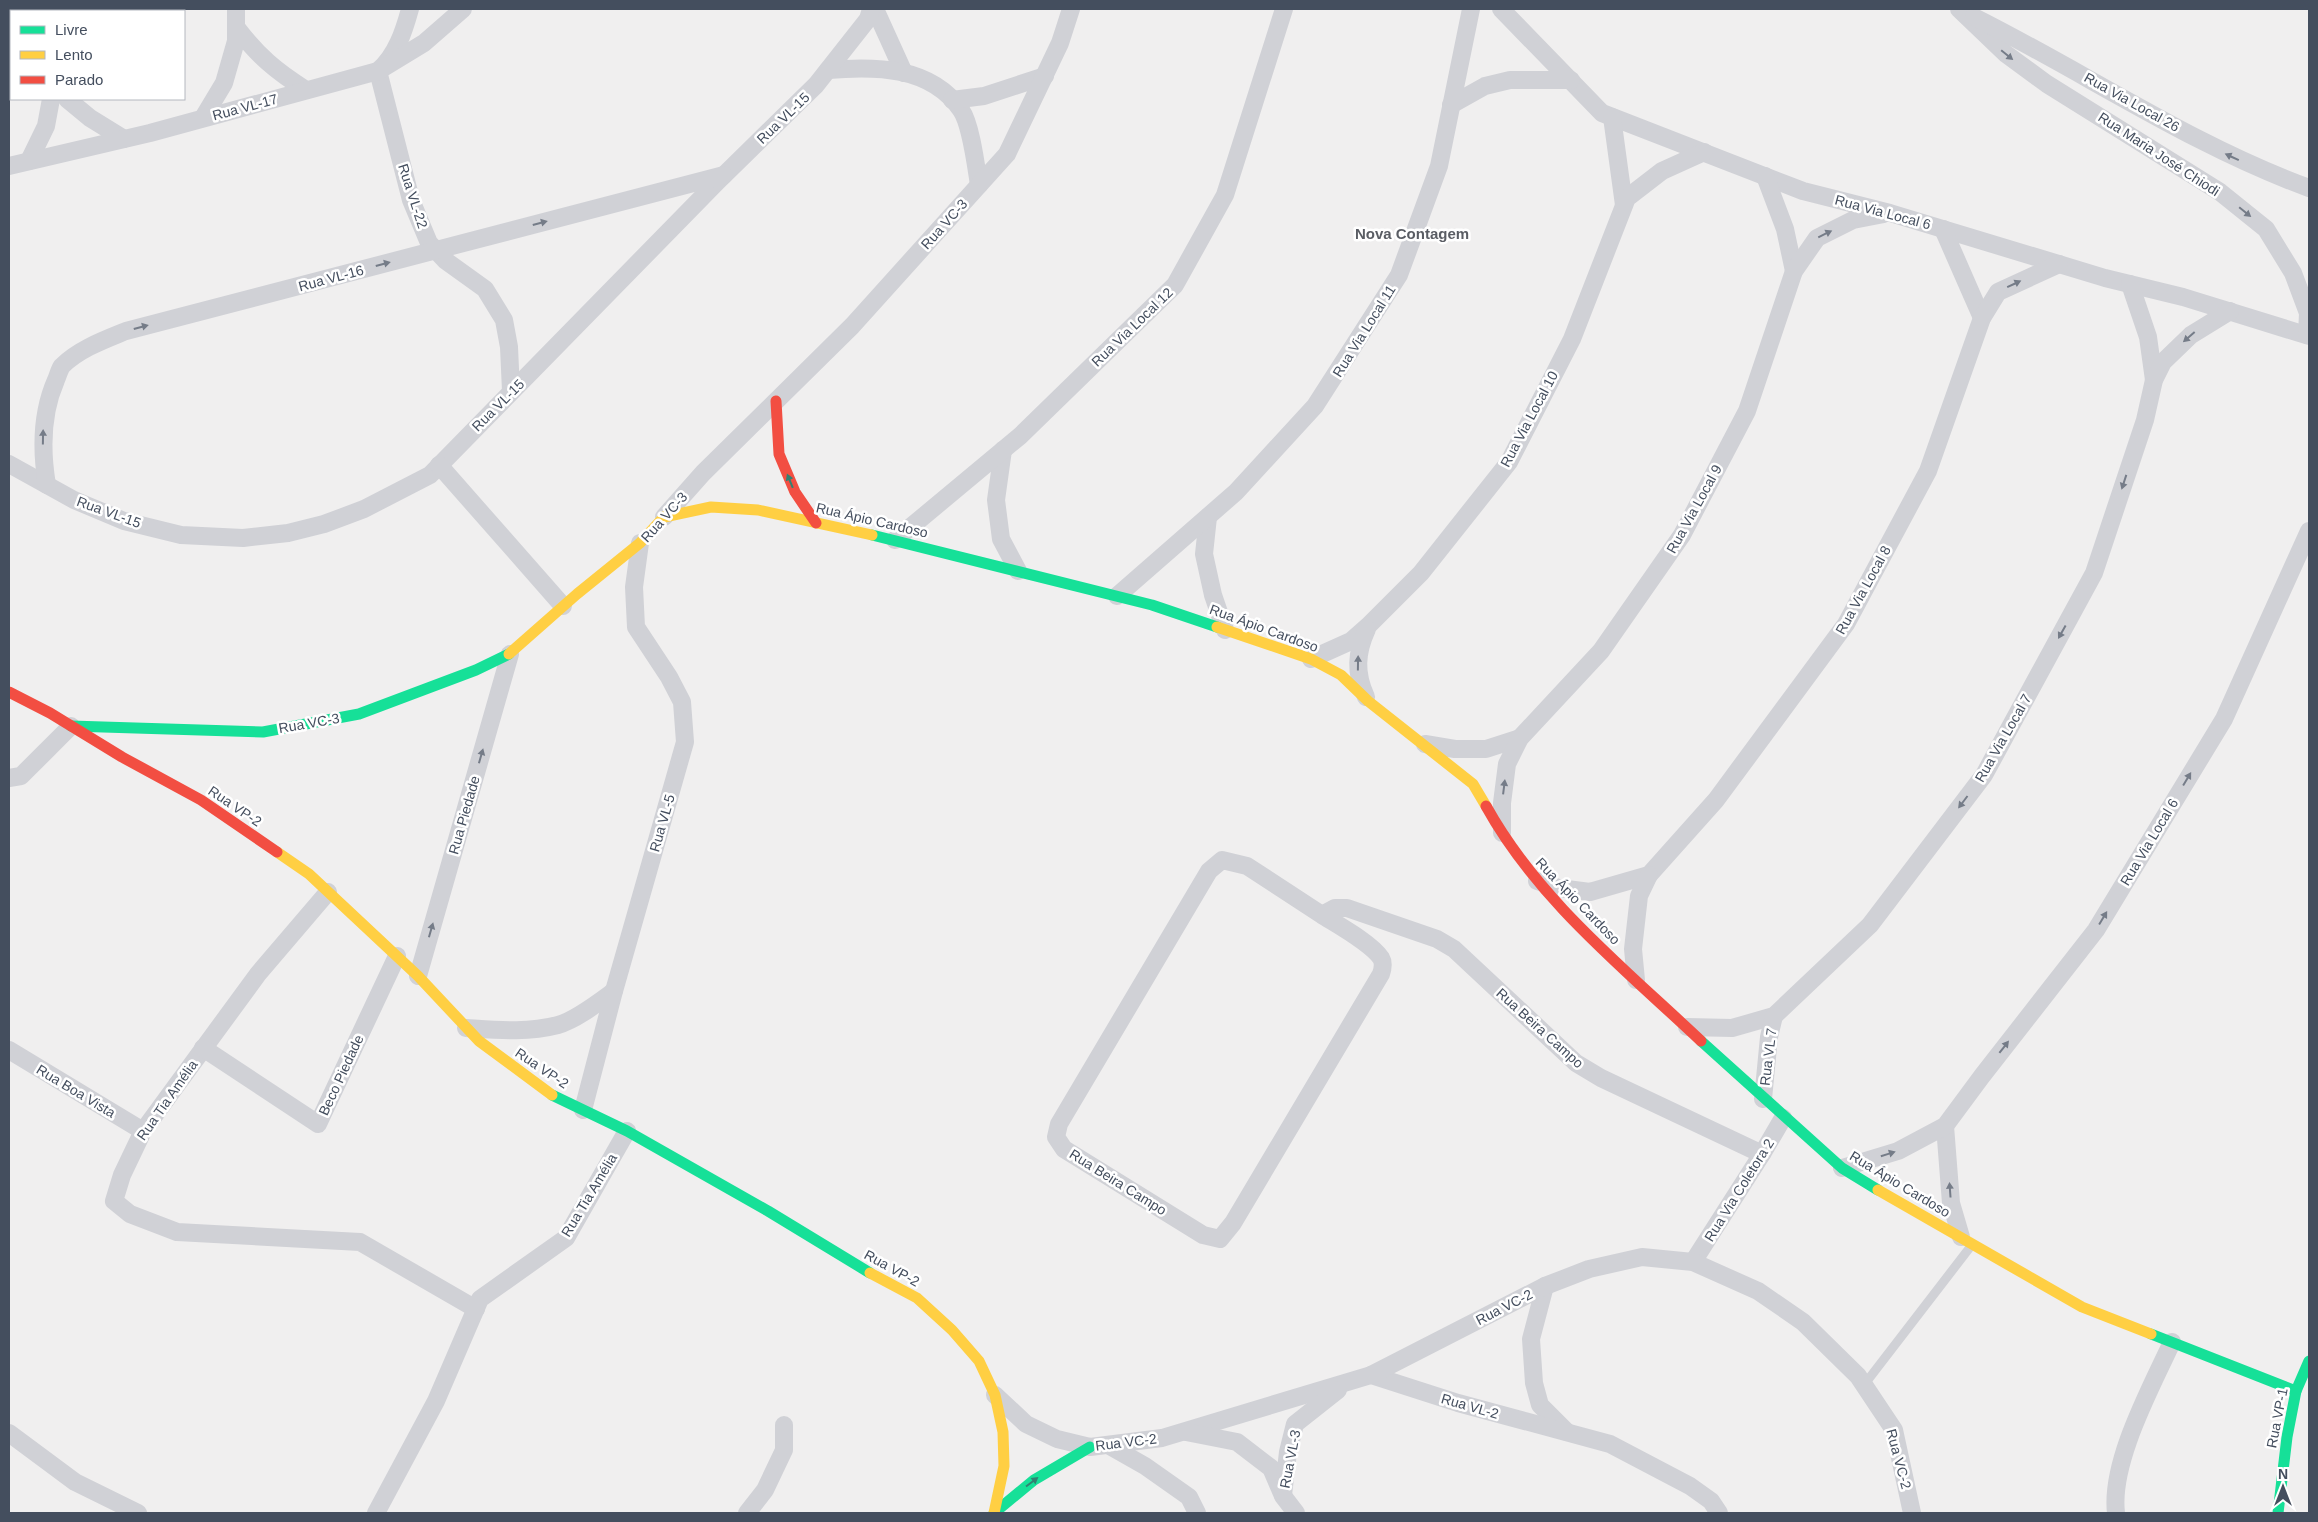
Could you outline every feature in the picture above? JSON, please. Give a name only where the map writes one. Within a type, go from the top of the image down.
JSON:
[{"type":"street","points":[[204,118],[224,83],[236,41],[236,9]]},
{"type":"street","points":[[378,71],[386,65],[403,33],[410,9]]},
{"type":"street","name":"Rua VL-17","points":[[9,166],[124,139],[378,71],[424,43],[463,9]]},
{"type":"street","points":[[873,9],[904,73]]},
{"type":"street","name":"Rua VL-15","points":[[9,464],[74,500],[124,521],[181,535],[243,538],[288,533],[324,524],[364,509],[430,475],[725,174],[816,86],[868,19],[873,9]]},
{"type":"street","name":"Rua VC-3","points":[[72,726],[263,732],[359,714],[476,670],[510,654],[563,606],[640,543],[703,473],[852,326],[1007,154],[1060,43],[1071,9]]},
{"type":"street","name":"Rua Via Local 12","points":[[895,540],[1020,436],[1175,285],[1225,195],[1284,9]]},
{"type":"street","name":"Rua Via Local 11","points":[[1117,596],[1236,492],[1316,406],[1399,275],[1439,166],[1471,9]]},
{"type":"street","name":"Rua Via Local 6","points":[[1501,9],[1602,113],[1803,191],[1890,213],[2059,264],[2230,311],[2308,336]]},
{"type":"street","name":"Rua Via Local 26","points":[[1959,9],[2032,46],[2228,155],[2309,188]]},
{"type":"street","name":"Rua Maria José Chiodi","points":[[1959,9],[2006,54],[2047,84],[2220,192],[2266,229],[2293,272],[2308,313],[2308,336]]},
{"type":"street","points":[[236,27],[256,54],[282,75],[306,90]]},
{"type":"street","points":[[828,70],[863,67],[892,69],[943,90],[962,111],[980,184]]},
{"type":"street","name":"Rua VL-22","points":[[378,71],[411,200],[429,243],[446,261],[485,289],[504,320],[509,347],[512,392]]},
{"type":"street","points":[[952,100],[984,96],[1045,76]]},
{"type":"street","points":[[1451,105],[1485,86],[1510,80],[1570,80]]},
{"type":"street","points":[[29,161],[46,126],[51,100]]},
{"type":"street","points":[[69,100],[90,118],[124,139]]},
{"type":"street","name":"Rua Via Local 10","points":[[1612,117],[1624,205]]},
{"type":"street","name":"Rua Via Local 10","points":[[1311,659],[1351,641],[1422,573],[1509,462],[1572,339],[1627,198],[1662,171],[1704,152]]},
{"type":"street","name":"Rua VL-16","points":[[48,485],[43,459],[43,430],[49,396],[62,367],[90,346],[126,331],[725,174]]},
{"type":"street","points":[[1765,176],[1785,229],[1794,271]]},
{"type":"street","name":"Rua Via Local 9","points":[[1502,836],[1502,803],[1507,764],[1520,738],[1601,651],[1682,536],[1747,411],[1794,271],[1817,238],[1853,220],[1890,213]]},
{"type":"street","points":[[1943,229],[1960,262],[1982,318]]},
{"type":"street","name":"Rua Via Local 8","points":[[1636,980],[1633,949],[1639,896],[1649,875],[1716,800],[1846,624],[1928,472],[1982,318],[1998,292],[2059,264]]},
{"type":"street","name":"Rua Via Local 7","points":[[2130,284],[2148,337],[2154,380]]},
{"type":"street","name":"Rua Via Local 7","points":[[1687,1027],[1732,1028],[1774,1016],[1870,925],[1984,775],[2094,573],[2145,420],[2154,380],[2163,362],[2191,335],[2230,311]]},
{"type":"street","points":[[776,401],[779,454],[794,492],[816,523]]},
{"type":"street","points":[[1003,450],[996,500],[1001,539],[1018,571]]},
{"type":"street","points":[[439,465],[563,606]]},
{"type":"street","name":"Rua Ápio Cardoso","points":[[664,517],[711,507],[758,510],[895,540],[1152,605],[1311,659],[1342,675],[1368,701],[1474,784],[1502,836],[1560,907],[1783,1118],[1842,1168],[1896,1202],[2082,1307],[2296,1391]]},
{"type":"street","points":[[1208,517],[1204,554],[1213,595],[1225,630]]},
{"type":"street","name":"Rua Via Local 6","points":[[1842,1168],[1898,1151],[1945,1126],[2096,930],[2224,719],[2309,531]]},
{"type":"street","name":"Rua VL-5","points":[[583,1110],[614,991],[685,742],[682,702],[669,677],[636,627],[634,587],[640,543]]},
{"type":"street","name":"Rua Via Local 10","points":[[1368,626],[1360,644],[1357,664],[1360,683],[1368,701]]},
{"type":"street","name":"Rua Piedade","points":[[418,976],[510,654]]},
{"type":"street","name":"Rua VP-2","points":[[9,692],[201,800],[309,874],[418,976],[479,1042],[549,1093],[627,1131],[917,1298],[952,1330],[979,1361],[995,1395],[1003,1432],[1004,1466],[994,1513]]},
{"type":"street","points":[[9,778],[21,776],[72,726]]},
{"type":"street","name":"Rua Via Local 9","points":[[1423,744],[1455,749],[1486,749],[1520,738]]},
{"type":"street","name":"Rua Beira Campo","points":[[1222,860],[1247,866],[1322,915],[1356,936],[1382,959],[1381,974],[1233,1223],[1220,1239],[1203,1234],[1064,1149],[1056,1137],[1059,1124],[1209,871],[1222,860]]},
{"type":"street","points":[[1537,881],[1559,888],[1590,892],[1649,875]]},
{"type":"street","name":"Rua Tia Amélia","points":[[328,892],[258,974],[142,1131],[122,1175],[114,1201],[130,1214],[177,1232],[360,1242],[476,1309]]},
{"type":"street","name":"Rua Beira Campo","points":[[1322,915],[1335,908],[1347,908],[1437,939],[1454,949],[1576,1063],[1601,1078],[1762,1154]]},
{"type":"street","name":"Beco Piedade","points":[[204,1048],[318,1124],[397,956]]},
{"type":"street","points":[[466,1028],[514,1032],[560,1025],[593,1006],[614,991]]},
{"type":"street","name":"Rua VL 7","points":[[1763,1099],[1769,1037],[1774,1016]]},
{"type":"street","name":"Rua Boa Vista","points":[[9,1050],[142,1131]]},
{"type":"street","name":"Rua Via Coletora 2","points":[[1693,1262],[1783,1118]]},
{"type":"street","points":[[1945,1126],[1951,1202],[1967,1241]]},
{"type":"street","name":"Rua Tia Amélia","points":[[376,1513],[436,1401],[480,1299],[566,1238],[627,1131]]},
{"type":"street","name":"Rua VC-2","points":[[995,1395],[1026,1424],[1057,1439],[1090,1447],[1162,1438],[1344,1385],[1372,1375],[1545,1286],[1589,1269],[1642,1257],[1693,1262],[1758,1291],[1803,1322],[1858,1376],[1894,1430],[1912,1513]]},
{"type":"street","name":"Rua VL-2","points":[[1545,1286],[1531,1339],[1534,1383],[1540,1405],[1570,1434]]},
{"type":"street","points":[[2116,1513],[2115,1504],[2122,1463],[2139,1415],[2172,1342]]},
{"type":"street","name":"Rua VP-1","points":[[2278,1513],[2287,1437],[2296,1391],[2309,1361]]},
{"type":"street","name":"Rua VL-2","points":[[1372,1375],[1458,1403],[1610,1444],[1682,1481],[1711,1500],[1719,1513]]},
{"type":"street","name":"Rua VL-3","points":[[1283,1496],[1288,1452],[1295,1424],[1344,1385]]},
{"type":"street","points":[[747,1513],[765,1490],[784,1450],[784,1425]]},
{"type":"street","name":"Rua VL-3","points":[[1183,1431],[1236,1442],[1271,1468],[1283,1496],[1296,1513]]},
{"type":"street","points":[[9,1433],[75,1482],[138,1513]]},
{"type":"street","points":[[1108,1444],[1145,1466],[1190,1497],[1198,1513]]},
{"type":"street","points":[[994,1513],[1034,1480],[1090,1447]]},
{"type":"lane","points":[[1864,1385],[1967,1241]]},
{"type":"traffic: fast","points":[[872,535],[1152,605],[1217,627]]},
{"type":"traffic: fast","points":[[71,726],[263,732],[359,714],[476,670],[509,654]]},
{"type":"traffic: fast","points":[[1701,1041],[1842,1168],[1878,1190]]},
{"type":"traffic: fast","points":[[552,1095],[627,1131],[768,1211],[870,1273]]},
{"type":"traffic: fast","points":[[2151,1334],[2296,1391]]},
{"type":"traffic: fast","points":[[2278,1513],[2287,1437],[2296,1391],[2309,1361]]},
{"type":"traffic: fast","points":[[994,1513],[1034,1480],[1090,1447]]},
{"type":"traffic: slow","points":[[509,654],[577,594],[640,543],[664,517],[711,507],[758,510],[872,535]]},
{"type":"traffic: slow","points":[[1217,627],[1311,659],[1341,675],[1368,701],[1473,784],[1486,806]]},
{"type":"traffic: slow","points":[[277,852],[309,874],[418,976],[479,1041],[552,1095]]},
{"type":"traffic: slow","points":[[1878,1190],[2082,1307],[2151,1334]]},
{"type":"traffic: slow","points":[[870,1273],[917,1298],[952,1330],[979,1361],[995,1395],[1003,1432],[1004,1466],[994,1513]]},
{"type":"traffic: jam","points":[[776,401],[779,454],[795,492],[816,523]]},
{"type":"traffic: jam","points":[[9,692],[50,713],[122,757],[201,800],[277,852]]},
{"type":"traffic: jam","points":[[1486,806],[1507,840],[1557,902],[1613,959],[1701,1041]]},
{"type":"district","name":"Nova Contagem","points":[[1412,234]]}]
